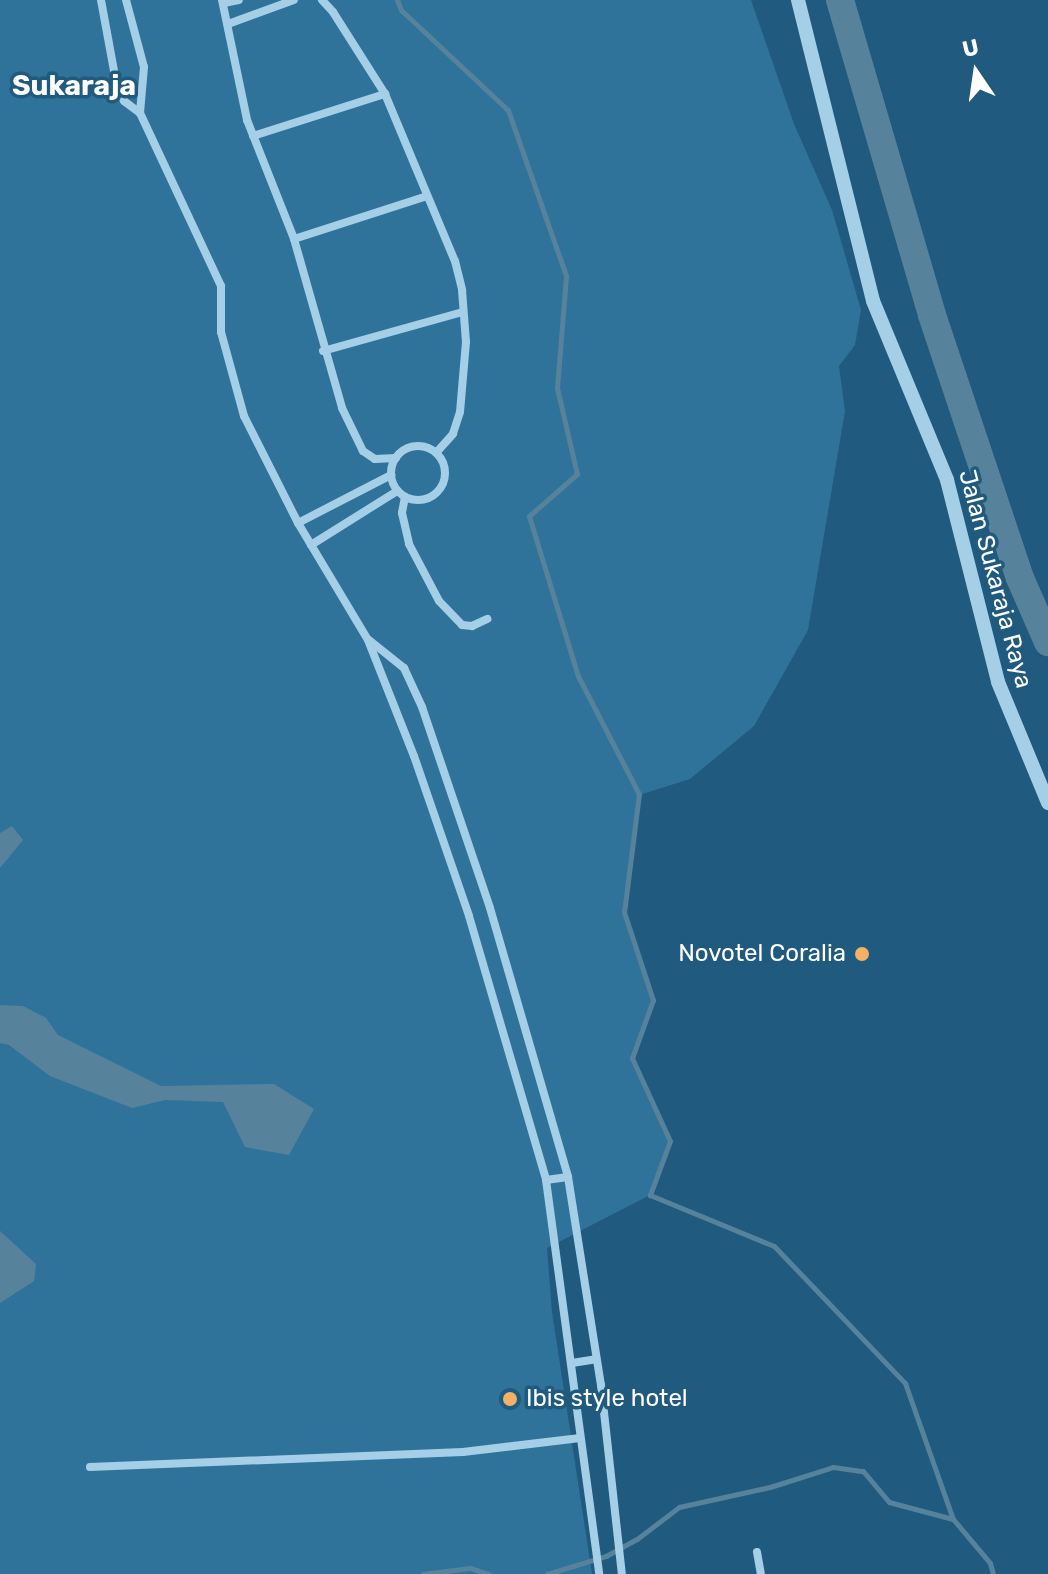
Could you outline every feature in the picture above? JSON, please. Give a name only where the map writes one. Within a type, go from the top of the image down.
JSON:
[{"type":"street","points":[[101,0],[117,87],[124,101],[140,113],[221,286],[221,332],[232,379],[263,457],[298,523],[368,640],[419,769],[469,916],[546,1180],[599,1574]]},
{"type":"street","points":[[126,0],[144,67],[140,113]]},
{"type":"street","points":[[239,0],[223,2],[235,68],[253,136],[294,239],[323,351],[356,443],[375,459],[396,458],[415,447],[436,453],[445,473],[436,493],[427,499],[401,494],[311,545]]},
{"type":"street","points":[[228,24],[294,0]]},
{"type":"street","points":[[322,0],[333,12],[385,94],[455,261],[466,342],[460,412],[453,434],[436,453]]},
{"type":"street","name":"Jalan Sukaraja Raya","points":[[798,0],[873,301],[947,480],[986,641],[1009,716],[1048,803]]},
{"type":"street","points":[[253,136],[385,94]]},
{"type":"street","points":[[294,239],[427,196]]},
{"type":"street","points":[[323,351],[463,312]]},
{"type":"street","points":[[396,458],[391,475],[401,494],[409,544],[439,601],[462,625],[472,626],[487,619]]},
{"type":"street","points":[[298,523],[391,475]]},
{"type":"street","points":[[368,640],[404,668],[422,707],[490,908],[568,1177],[596,1359],[622,1572]]},
{"type":"street","points":[[546,1180],[568,1177]]},
{"type":"street","points":[[572,1363],[596,1359]]},
{"type":"street","points":[[90,1467],[463,1452],[580,1438]]},
{"type":"street","points":[[757,1552],[761,1574]]},
{"type":"shaded area","points":[[0,0],[751,0],[794,124],[832,210],[861,310],[855,345],[839,366],[845,411],[808,630],[754,726],[690,779],[639,795],[624,912],[653,1000],[632,1058],[670,1141],[650,1195],[547,1248],[552,1312],[592,1574],[0,1574]]},
{"type":"shaded area","points":[[12,826],[23,840],[0,868],[0,833]]},
{"type":"shaded area","points":[[0,1005],[23,1006],[46,1018],[58,1035],[161,1086],[274,1084],[314,1109],[289,1155],[245,1147],[223,1102],[165,1100],[132,1108],[50,1076],[9,1045],[0,1043]]},
{"type":"shaded area","points":[[0,1231],[36,1264],[34,1281],[0,1303]]},
{"type":"waterway","points":[[397,0],[401,10],[508,110],[566,276],[557,388],[577,474],[529,516],[578,676],[639,794],[624,912],[653,1000],[632,1058],[670,1141],[650,1195],[774,1246],[905,1383],[953,1519]]},
{"type":"waterway","points":[[840,0],[932,315],[1020,578],[1048,642]]},
{"type":"waterway","points":[[547,1574],[606,1556],[637,1539],[679,1507],[770,1487],[833,1467],[863,1471],[889,1502],[953,1519],[990,1563],[993,1574]]},
{"type":"waterway","points":[[423,1574],[470,1568],[489,1574]]},
{"type":"place","name":"Novotel Coralia","points":[[862,954]]},
{"type":"place","name":"Ibis style hotel","points":[[510,1399]]},
{"type":"district","name":"Sukaraja","points":[[74,86]]}]
